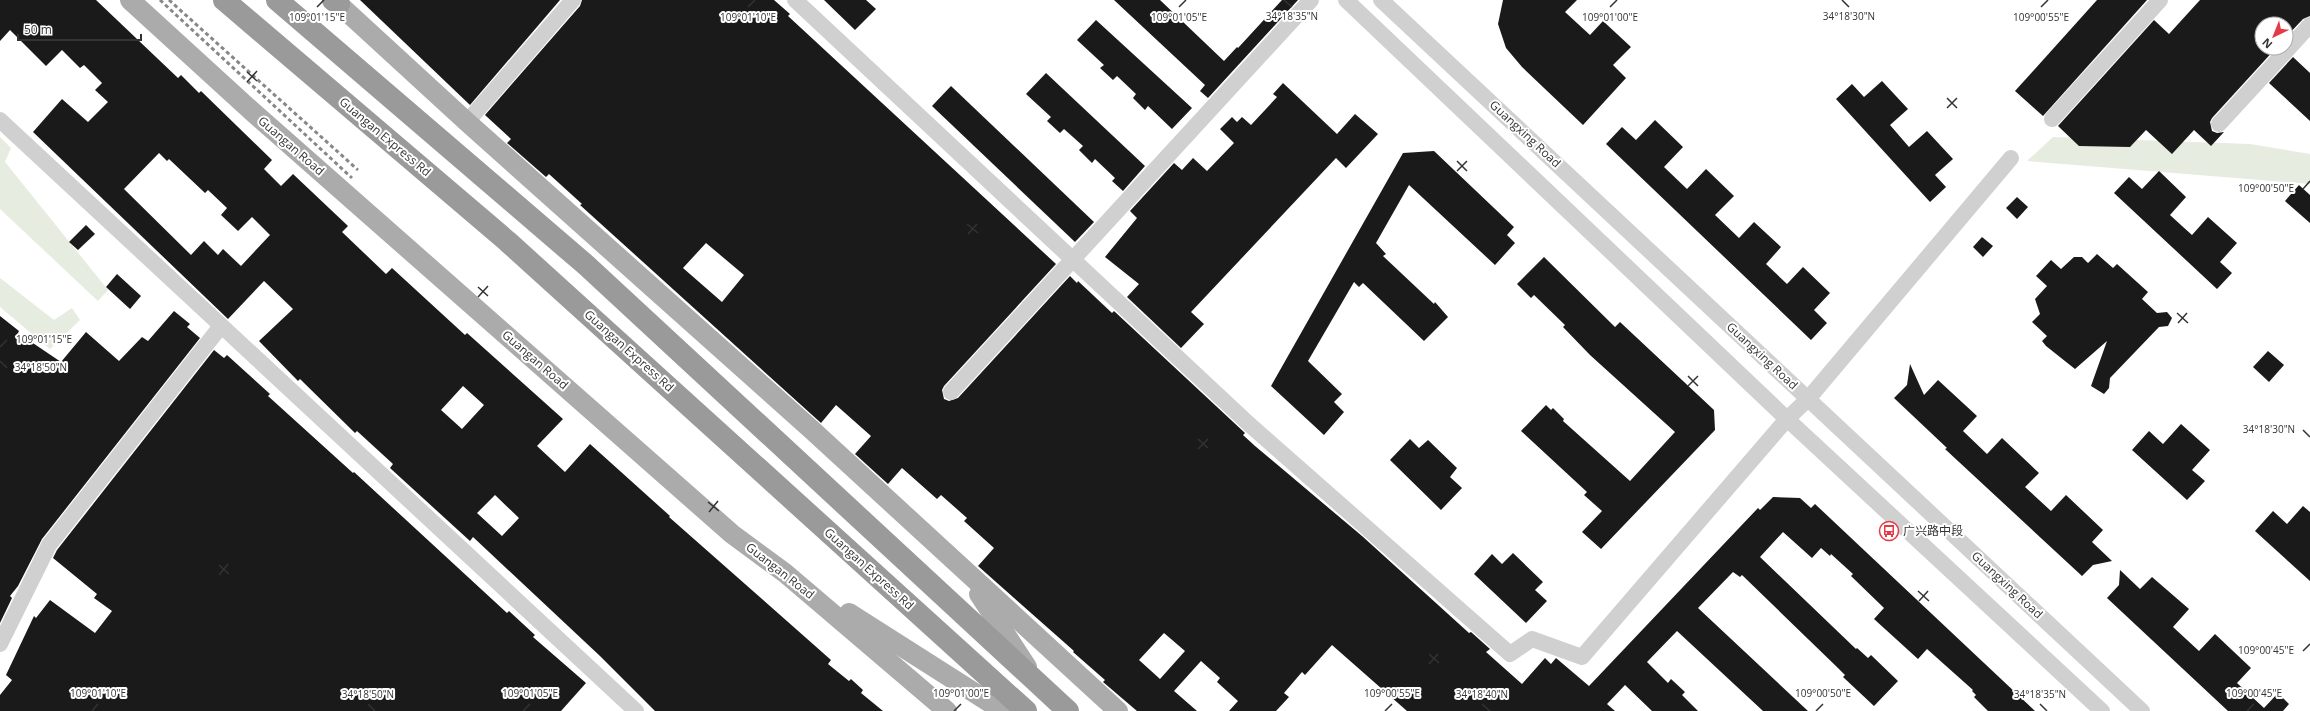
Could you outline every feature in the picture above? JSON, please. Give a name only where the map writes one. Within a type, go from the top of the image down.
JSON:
[{"type":"highway","name":"Guangan Express Rd","points":[[224,0],[508,241],[1026,711]]},
{"type":"highway","points":[[277,0],[586,265],[1068,711]]},
{"type":"main road","name":"Guangan Road","points":[[130,0],[255,114],[732,534],[785,573],[947,711]]},
{"type":"main road","points":[[335,1],[467,122],[812,430],[1118,711]]},
{"type":"main road","points":[[963,568],[1056,711]]},
{"type":"main road","points":[[785,573],[1003,711]]},
{"type":"street","points":[[467,122],[573,0]]},
{"type":"street","points":[[795,0],[1250,425],[1510,654],[1532,639],[1582,657],[1787,418],[1808,399],[2011,158]]},
{"type":"street","points":[[951,392],[1073,261],[1311,0]]},
{"type":"street","points":[[1346,0],[1787,418],[2102,711]]},
{"type":"street","name":"Guangxing Road","points":[[1381,0],[2142,711]]},
{"type":"street","points":[[2052,119],[2160,0]]},
{"type":"street","points":[[2219,124],[2310,25]]},
{"type":"street","points":[[0,120],[636,711]]},
{"type":"street","points":[[0,644],[49,545],[220,326]]},
{"type":"shaded area","points":[[0,137],[11,148],[5,162],[108,290],[98,301],[0,209]]},
{"type":"shaded area","points":[[2053,137],[2250,144],[2310,154],[2310,184],[2027,161]]},
{"type":"shaded area","points":[[0,278],[54,320],[72,308],[80,320],[50,349],[0,307]]},
{"type":"building","points":[[0,0],[96,0],[178,78],[181,75],[199,93],[201,91],[272,160],[264,169],[281,186],[293,174],[348,226],[342,232],[386,274],[392,268],[465,335],[467,333],[563,419],[537,446],[565,472],[590,444],[670,516],[669,517],[831,660],[828,664],[849,681],[851,679],[863,690],[861,693],[883,711],[655,711],[600,656],[473,537],[470,541],[390,468],[393,464],[357,431],[355,433],[300,379],[298,381],[259,341],[293,309],[264,281],[228,319],[33,132],[62,99],[88,122],[108,102],[95,90],[102,83],[84,65],[80,68],[62,50],[46,66],[10,30],[0,41]],"holes":[[[159,153],[167,161],[169,159],[205,193],[208,190],[227,208],[221,215],[238,231],[252,217],[270,235],[241,266],[223,249],[218,255],[204,241],[191,255],[124,189]],[[463,386],[484,405],[462,429],[441,410]],[[495,495],[519,518],[502,536],[477,513]]]},
{"type":"building","points":[[360,0],[560,0],[470,105]]},
{"type":"building","points":[[582,0],[774,0],[790,14],[788,16],[1056,264],[944,386],[942,390],[944,399],[949,401],[958,398],[1070,276],[1077,283],[1078,281],[1112,313],[1114,311],[1245,433],[1243,435],[1255,446],[1362,536],[1469,633],[1471,632],[1490,649],[1486,652],[1522,684],[1545,658],[1551,664],[1556,658],[1589,686],[1758,508],[1760,510],[1773,497],[1800,498],[1811,508],[1815,504],[2035,711],[1988,711],[1974,697],[1976,695],[1972,691],[1973,690],[1927,649],[1918,659],[1874,619],[1884,608],[1851,576],[1853,574],[1831,554],[1830,556],[1821,548],[1812,558],[1783,532],[1760,557],[1856,649],[1857,648],[1868,658],[1871,655],[1898,681],[1874,706],[1843,677],[1845,675],[1838,668],[1742,575],[1740,577],[1733,572],[1698,608],[1808,711],[1763,711],[1677,631],[1647,662],[1668,683],[1671,679],[1685,692],[1682,695],[1698,711],[1652,711],[1625,685],[1607,704],[1615,711],[1407,711],[1332,645],[1305,675],[1302,672],[1284,693],[1289,697],[1276,711],[1229,711],[1238,701],[1217,682],[1220,678],[1201,661],[1174,691],[1197,711],[1137,711],[1103,682],[1105,680],[1073,652],[1074,651],[978,566],[994,548],[964,521],[967,518],[941,495],[937,499],[902,468],[888,484],[855,454],[871,436],[836,405],[821,423],[580,205],[582,204],[549,174],[546,177],[507,143],[511,139],[485,115],[580,6]],"holes":[[[706,243],[744,275],[722,302],[683,268]],[[1164,633],[1185,651],[1160,679],[1139,660]]]},
{"type":"building","points":[[824,0],[866,0],[876,9],[855,30]]},
{"type":"building","points":[[1114,0],[1160,0],[1224,61],[1282,0],[1298,0],[1208,98],[1200,91],[1205,85]]},
{"type":"building","points":[[1503,0],[1577,0],[1565,12],[1590,35],[1603,21],[1631,47],[1613,65],[1626,78],[1583,125],[1522,67],[1506,48],[1498,24]]},
{"type":"building","points":[[2097,0],[2147,0],[2043,116],[2015,91]]},
{"type":"building","points":[[2200,0],[2310,0],[2310,16],[2303,19],[2294,29],[2294,16],[2254,16],[2254,56],[2269,56],[2212,118],[2210,122],[2212,131],[2217,133],[2224,132],[2211,146],[2194,130],[2172,154],[2146,130],[2130,147],[2079,146],[2058,126],[2154,20],[2169,34]]},
{"type":"building","points":[[1096,20],[1192,108],[1172,129],[1148,106],[1145,110],[1133,98],[1136,94],[1117,76],[1113,80],[1100,68],[1104,65],[1077,40]]},
{"type":"building","points":[[2293,57],[2310,73],[2310,121],[2269,83]]},
{"type":"building","points":[[1046,73],[1145,166],[1123,191],[1112,181],[1115,178],[1095,159],[1092,163],[1079,150],[1083,146],[1064,129],[1060,133],[1047,121],[1051,117],[1026,94]]},
{"type":"building","points":[[1882,81],[1908,109],[1890,125],[1909,147],[1927,131],[1953,159],[1935,175],[1946,187],[1930,202],[1836,99],[1852,84],[1864,97]]},
{"type":"building","points":[[1283,83],[1337,134],[1355,114],[1378,134],[1346,168],[1336,158],[1191,312],[1204,324],[1181,348],[1127,297],[1139,284],[1105,257],[1137,218],[1130,211],[1174,163],[1182,170],[1193,158],[1207,171],[1234,143],[1220,129],[1232,117],[1237,122],[1242,117],[1251,125],[1277,97],[1273,94]]},
{"type":"building","points":[[951,86],[1094,222],[1075,242],[932,106]]},
{"type":"building","points":[[1655,120],[1683,147],[1664,167],[1687,189],[1706,169],[1734,196],[1715,215],[1739,238],[1754,222],[1781,247],[1766,264],[1787,284],[1803,267],[1830,293],[1814,310],[1827,323],[1811,340],[1606,144],[1622,127],[1636,140]]},
{"type":"building","points":[[1434,151],[1514,227],[1507,235],[1515,243],[1495,265],[1409,185],[1376,243],[1386,254],[1383,256],[1434,304],[1435,302],[1448,317],[1424,341],[1363,283],[1359,287],[1354,282],[1308,361],[1342,394],[1334,402],[1344,412],[1324,435],[1271,386],[1403,153]]},
{"type":"building","points":[[2159,171],[2186,197],[2170,215],[2192,235],[2208,217],[2237,243],[2220,262],[2232,273],[2217,289],[2114,193],[2129,177],[2142,189]]},
{"type":"building","points":[[2299,185],[2310,195],[2310,223],[2285,201]]},
{"type":"building","points":[[2017,197],[2028,207],[2017,219],[2006,208]]},
{"type":"building","points":[[86,225],[95,234],[78,250],[69,242]]},
{"type":"building","points":[[1982,237],[1993,246],[1983,257],[1973,247]]},
{"type":"building","points":[[2097,254],[2113,268],[2117,264],[2148,292],[2142,299],[2157,313],[2167,312],[2172,318],[2168,326],[2159,327],[2110,378],[2109,388],[2104,394],[2091,386],[2107,341],[2075,369],[2046,346],[2042,341],[2047,336],[2032,322],[2040,314],[2035,299],[2047,286],[2036,276],[2051,260],[2061,269],[2074,257],[2082,257],[2088,263]]},
{"type":"building","points":[[1544,257],[1615,327],[1620,322],[1714,410],[1715,430],[1601,549],[1582,532],[1602,511],[1584,495],[1587,492],[1521,431],[1546,405],[1551,410],[1553,408],[1564,419],[1563,421],[1630,481],[1675,432],[1590,355],[1563,327],[1565,325],[1534,295],[1531,298],[1517,284]]},
{"type":"building","points":[[117,274],[141,296],[130,309],[106,287]]},
{"type":"building","points":[[174,311],[190,324],[187,327],[200,338],[42,539],[18,586],[10,596],[12,598],[0,623],[0,316],[19,331],[18,333],[61,362],[86,332],[119,361],[142,337],[148,341]]},
{"type":"building","points":[[214,350],[224,358],[227,355],[270,394],[268,396],[353,473],[354,472],[507,613],[509,611],[535,635],[533,637],[586,683],[561,711],[0,711],[0,695],[12,680],[6,675],[34,616],[36,618],[50,600],[95,633],[112,611],[94,598],[97,594],[53,558],[57,550]]},
{"type":"building","points":[[2268,351],[2284,365],[2269,382],[2253,367]]},
{"type":"building","points":[[1910,364],[1924,395],[1938,380],[1977,416],[1963,431],[1987,454],[2002,438],[2039,473],[2025,487],[2051,511],[2066,495],[2103,530],[2092,542],[2112,561],[2093,565],[2082,576],[1945,449],[1947,448],[1894,398],[1907,385]]},
{"type":"building","points":[[2181,424],[2210,450],[2192,470],[2205,481],[2187,500],[2132,450],[2149,431],[2163,444]]},
{"type":"building","points":[[1410,439],[1419,448],[1428,440],[1457,468],[1450,477],[1462,488],[1441,510],[1390,460]]},
{"type":"building","points":[[2303,506],[2310,512],[2310,581],[2255,531],[2273,511],[2287,524]]},
{"type":"building","points":[[1513,553],[1543,582],[1535,590],[1547,601],[1526,623],[1474,574],[1492,554],[1502,564]]},
{"type":"building","points":[[2120,570],[2140,589],[2152,577],[2189,609],[2173,627],[2199,651],[2215,634],[2251,668],[2237,683],[2264,708],[2278,693],[2289,704],[2283,711],[2228,711],[2107,598],[2119,585]]},
{"type":"railway","points":[[160,0],[352,178]]},
{"type":"railway","points":[[169,0],[358,170]]},
{"type":"place","name":"广兴路中段","points":[[1889,531]]}]
